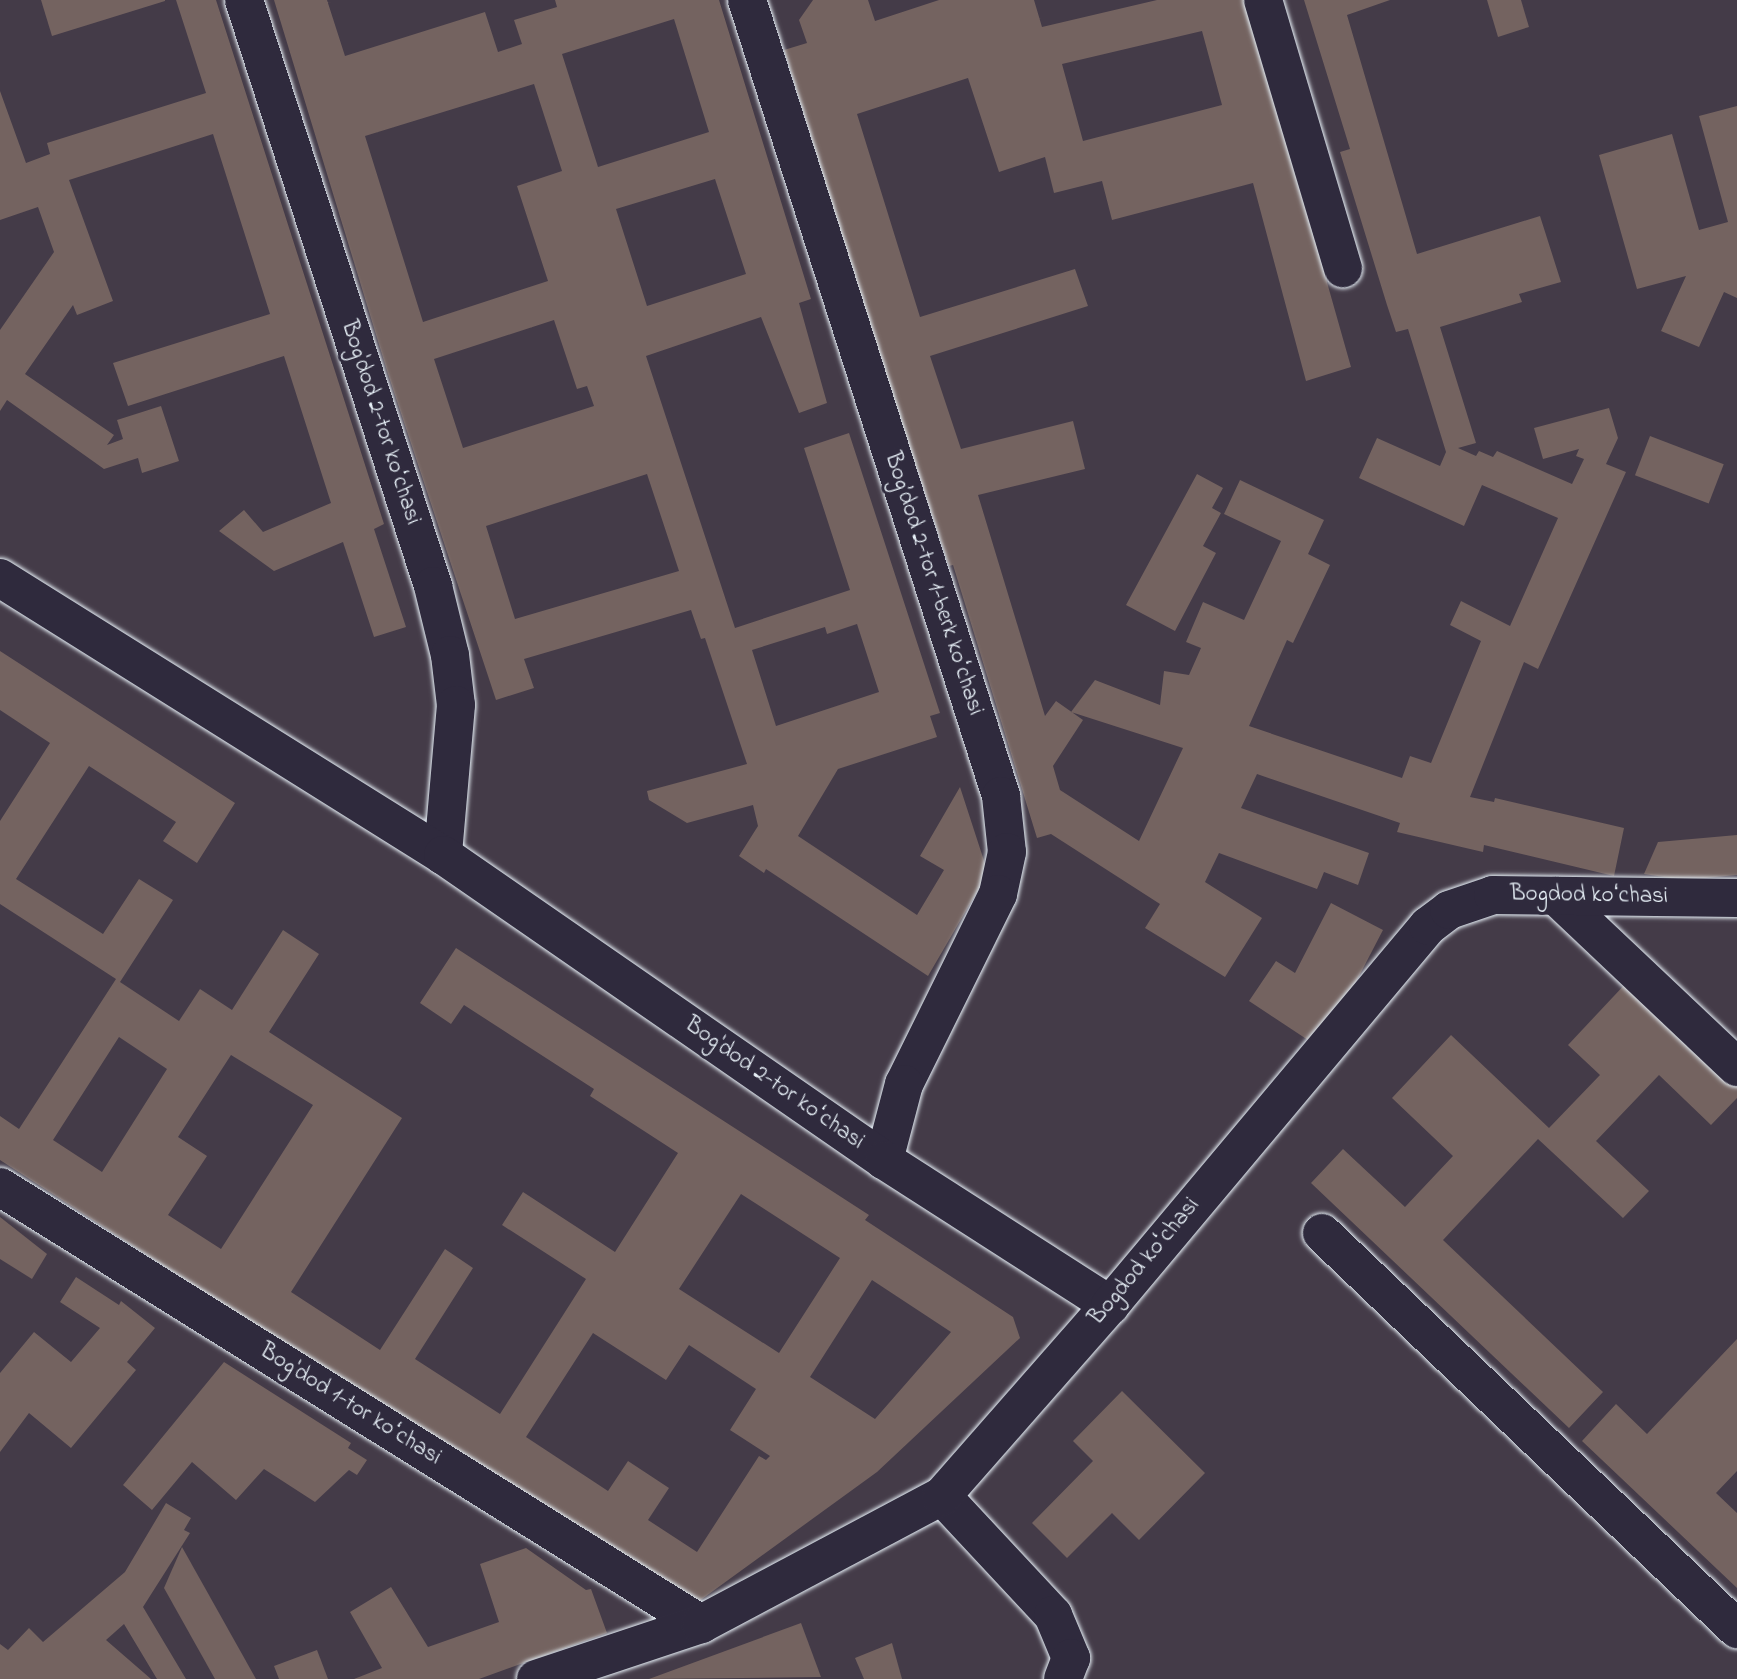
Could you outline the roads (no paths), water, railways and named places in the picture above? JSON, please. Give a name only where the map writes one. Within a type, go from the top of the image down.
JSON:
[{"type":"street","name":"Bog'dod 2-tor koʻchasi","points":[[244,0],[433,586],[450,655],[456,705],[443,855]]},
{"type":"street","name":"Bogʼdod 2-tor 1-berk koʻchasi","points":[[747,0],[1001,796],[1007,852],[998,894],[904,1084],[884,1160]]},
{"type":"street","points":[[1262,0],[1343,268]]},
{"type":"street","name":"Bog'dod 2-tor koʻchasi","points":[[0,578],[443,855],[884,1160],[1110,1305]]},
{"type":"street","name":"Bogdod koʻchasi","points":[[536,1679],[701,1624],[942,1496],[1110,1305],[1428,926],[1449,910],[1493,895],[1737,898]]},
{"type":"street","points":[[1556,896],[1737,1067]]},
{"type":"street","name":"Bog'dod 1-tor koʻchasi","points":[[0,1187],[701,1624]]},
{"type":"street","points":[[1322,1233],[1737,1629]]},
{"type":"street","points":[[942,1496],[1053,1615],[1071,1658],[1063,1679]]}]
